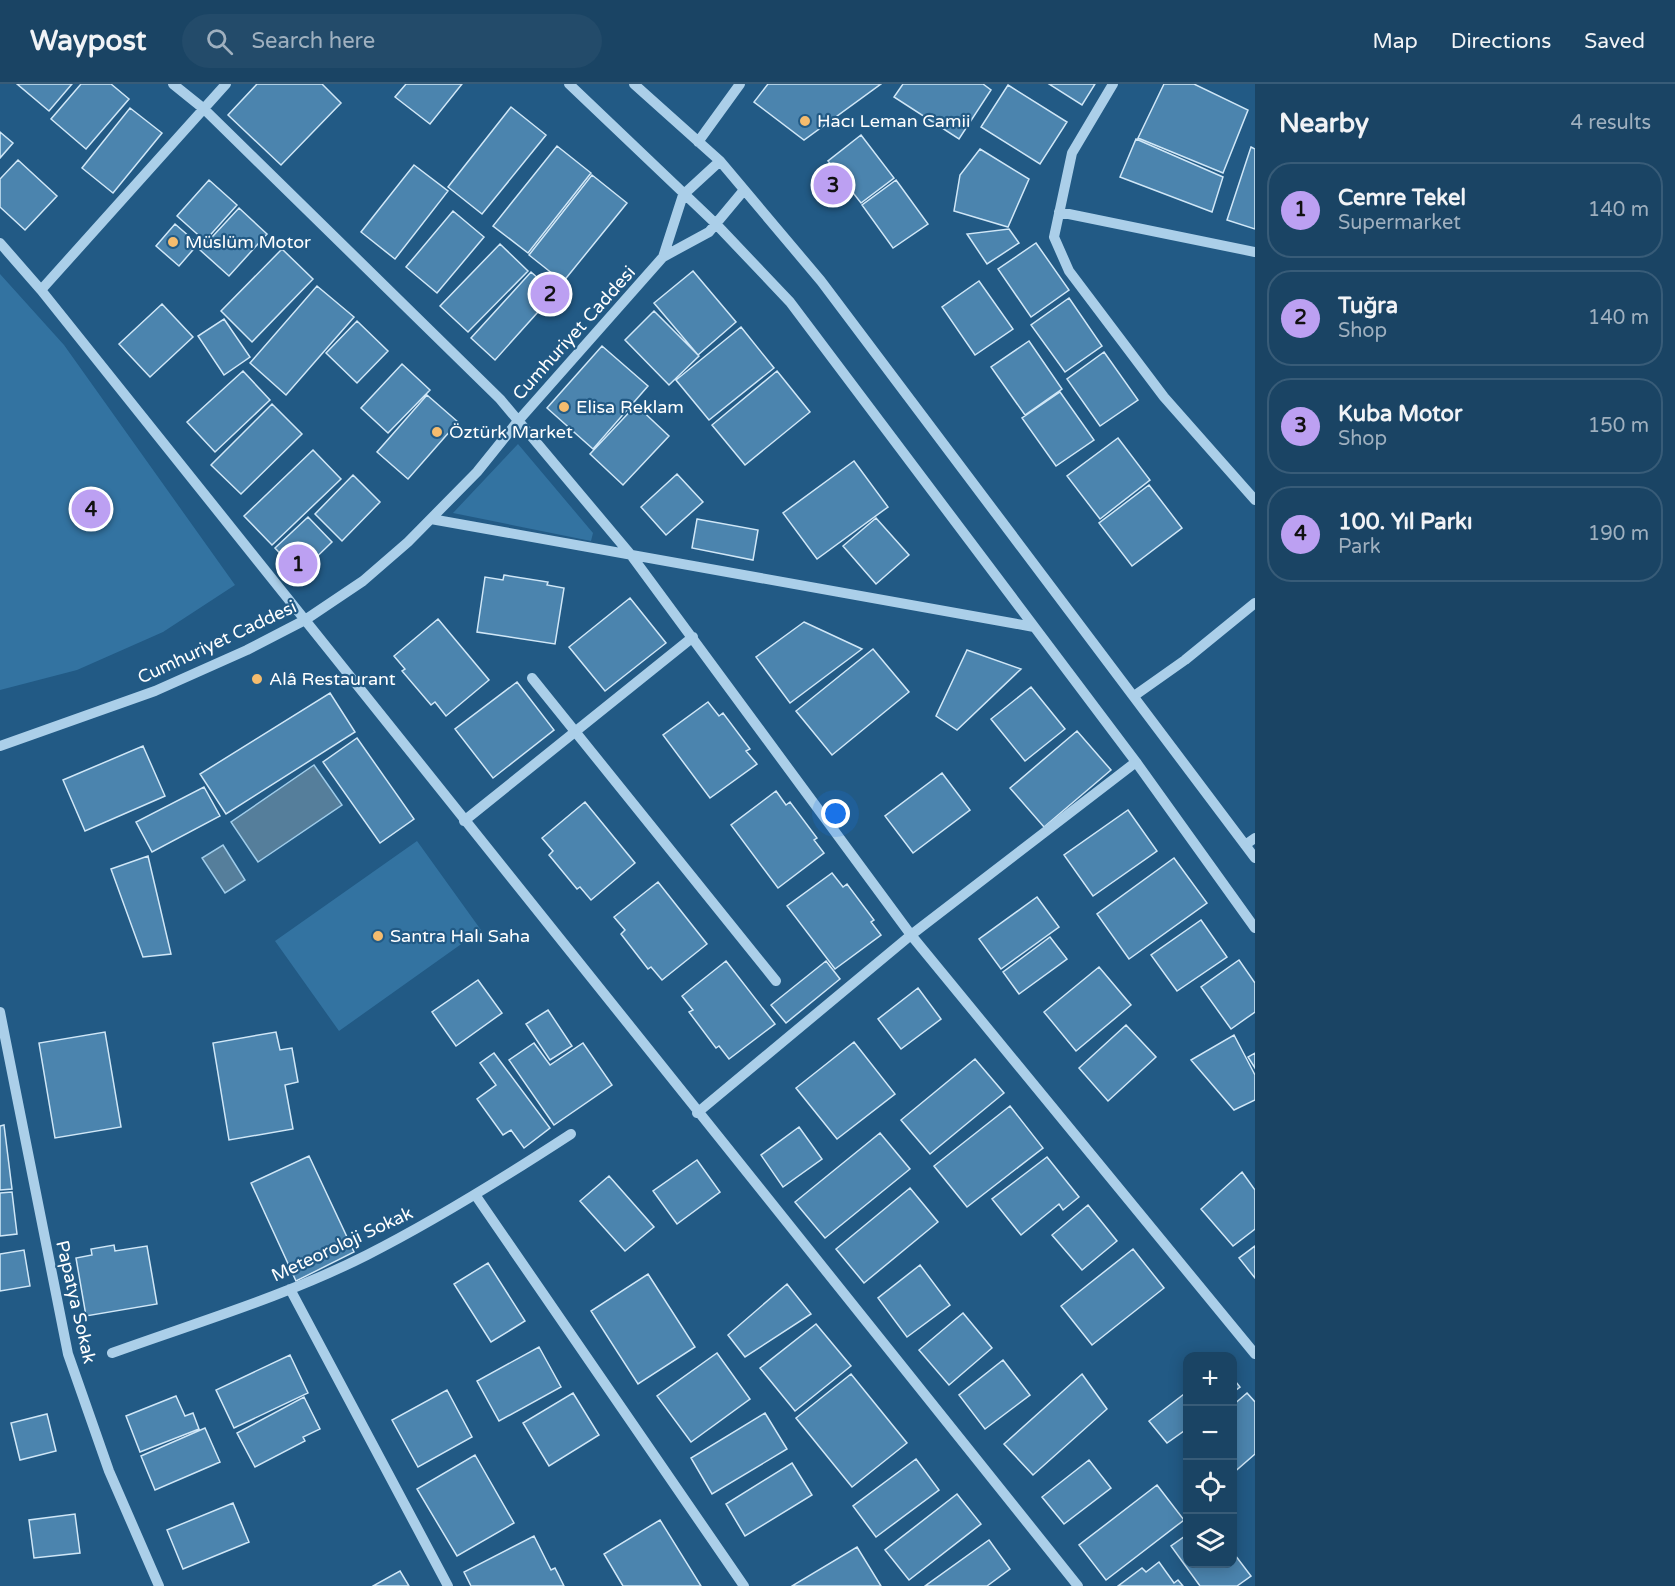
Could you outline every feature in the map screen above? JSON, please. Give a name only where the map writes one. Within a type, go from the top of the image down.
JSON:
[{"type":"street","points":[[173,84],[204,109],[500,399],[631,555],[911,935],[1255,1354]]},
{"type":"street","points":[[41,290],[226,84]]},
{"type":"street","points":[[569,84],[716,224],[789,302],[1136,762],[1255,928]]},
{"type":"street","points":[[634,84],[720,161],[821,282],[1255,858]]},
{"type":"street","points":[[698,142],[740,84]]},
{"type":"street","points":[[1113,84],[1072,153],[1054,237],[1069,271],[1164,398],[1255,500]]},
{"type":"street","name":"Cumhuriyet Caddesi","points":[[663,257],[683,195],[720,161]]},
{"type":"street","name":"Cumhuriyet Caddesi","points":[[0,746],[155,692],[247,650],[305,620],[363,581],[431,519],[477,472],[518,421],[663,257],[709,232],[744,190]]},
{"type":"street","points":[[1059,212],[1255,252]]},
{"type":"street","points":[[0,243],[41,290],[697,1113],[1078,1586]]},
{"type":"street","points":[[431,519],[1034,627]]},
{"type":"street","points":[[1134,696],[1185,660],[1255,603]]},
{"type":"street","points":[[464,820],[693,637]]},
{"type":"street","points":[[532,678],[776,981]]},
{"type":"street","points":[[697,1113],[911,935],[1136,762]]},
{"type":"street","points":[[1245,845],[1255,838]]},
{"type":"street","name":"Papatya Sokak","points":[[0,1012],[68,1354],[109,1471],[159,1586]]},
{"type":"street","name":"Meteoroloji Sokak","points":[[112,1353],[290,1289],[366,1255],[476,1196],[571,1134]]},
{"type":"street","points":[[476,1196],[744,1586]]},
{"type":"street","points":[[290,1289],[448,1586]]},
{"type":"shaded area","points":[[0,274],[64,345],[235,585],[163,632],[77,670],[0,690]]},
{"type":"shaded area","points":[[518,444],[593,533],[591,541],[453,513]]},
{"type":"shaded area","points":[[314,765],[342,805],[258,862],[231,822]]},
{"type":"shaded area","name":"Santra Halı Saha","points":[[417,841],[481,930],[339,1031],[275,941]]},
{"type":"shaded area","points":[[223,845],[245,880],[225,893],[202,858]]},
{"type":"building","points":[[17,84],[72,84],[49,111]]},
{"type":"building","points":[[81,84],[111,84],[129,99],[86,149],[51,119]]},
{"type":"building","points":[[257,84],[322,84],[341,103],[281,165],[228,115]]},
{"type":"building","points":[[406,84],[462,84],[430,124],[395,97]]},
{"type":"building","name":"Hacı Leman Camii","points":[[768,84],[881,84],[804,140],[754,102]]},
{"type":"building","points":[[903,84],[983,84],[991,90],[959,139],[894,97]]},
{"type":"building","points":[[1049,84],[1095,84],[1082,105]]},
{"type":"building","points":[[1164,84],[1194,84],[1248,110],[1223,173],[1138,138]]},
{"type":"building","points":[[1008,85],[1067,122],[1040,164],[981,127]]},
{"type":"building","points":[[511,107],[546,135],[482,214],[448,187]]},
{"type":"building","points":[[130,108],[162,133],[113,193],[82,168]]},
{"type":"building","points":[[0,132],[13,143],[0,158]]},
{"type":"building","points":[[861,135],[894,178],[861,203],[828,161]]},
{"type":"building","points":[[1136,139],[1223,177],[1212,212],[1120,177]]},
{"type":"building","points":[[557,146],[591,173],[528,253],[493,226]]},
{"type":"building","points":[[1251,147],[1255,149],[1255,229],[1227,220]]},
{"type":"building","points":[[980,149],[1029,179],[1008,227],[954,211],[960,175]]},
{"type":"building","points":[[18,160],[57,196],[25,230],[0,207],[0,179]]},
{"type":"building","points":[[414,165],[448,191],[395,259],[361,232]]},
{"type":"building","points":[[592,175],[627,203],[563,282],[529,255]]},
{"type":"building","points":[[209,180],[237,205],[205,241],[177,216]]},
{"type":"building","points":[[896,180],[928,224],[893,248],[862,205]]},
{"type":"building","points":[[239,208],[267,234],[229,276],[200,250]]},
{"type":"building","points":[[453,211],[484,237],[437,293],[406,267]]},
{"type":"building","points":[[175,224],[198,244],[179,266],[156,246]]},
{"type":"building","points":[[1009,229],[1019,243],[987,264],[967,234]]},
{"type":"building","points":[[1036,243],[1069,290],[1031,317],[998,269]]},
{"type":"building","points":[[500,244],[528,271],[468,332],[440,306]]},
{"type":"building","points":[[282,249],[313,279],[252,342],[221,311]]},
{"type":"building","points":[[693,271],[736,322],[698,355],[654,303]]},
{"type":"building","points":[[531,272],[555,293],[495,360],[471,338]]},
{"type":"building","points":[[979,281],[1013,329],[975,355],[942,307]]},
{"type":"building","points":[[317,286],[354,317],[286,395],[250,363]]},
{"type":"building","points":[[1069,298],[1102,346],[1065,372],[1031,325]]},
{"type":"building","points":[[162,304],[193,337],[150,377],[119,344]]},
{"type":"building","points":[[654,311],[699,356],[669,385],[625,340]]},
{"type":"building","points":[[224,319],[250,357],[224,375],[198,336]]},
{"type":"building","points":[[357,321],[388,351],[357,383],[326,353]]},
{"type":"building","points":[[741,327],[774,368],[709,420],[676,380]]},
{"type":"building","points":[[1029,341],[1062,389],[1025,415],[991,367]]},
{"type":"building","points":[[602,346],[648,386],[593,449],[547,408]]},
{"type":"building","points":[[1104,352],[1138,400],[1100,426],[1067,379]]},
{"type":"building","points":[[402,364],[430,390],[388,433],[361,408]]},
{"type":"building","points":[[243,371],[270,400],[215,452],[187,422]]},
{"type":"building","points":[[777,371],[810,412],[745,465],[712,425]]},
{"type":"building","points":[[1060,392],[1094,440],[1056,466],[1022,418]]},
{"type":"building","points":[[427,395],[458,422],[408,479],[377,452]]},
{"type":"building","points":[[272,404],[302,434],[241,494],[211,465]]},
{"type":"building","points":[[636,405],[669,436],[623,485],[590,454]]},
{"type":"building","points":[[1118,438],[1150,480],[1100,519],[1067,476]]},
{"type":"building","points":[[313,450],[341,479],[272,545],[244,516]]},
{"type":"building","points":[[854,461],[888,507],[817,559],[783,513]]},
{"type":"building","points":[[677,474],[703,502],[666,535],[641,507]]},
{"type":"building","points":[[353,475],[380,502],[342,541],[315,514]]},
{"type":"building","points":[[1149,485],[1182,528],[1132,566],[1099,523]]},
{"type":"building","points":[[308,517],[332,542],[299,574],[275,548]]},
{"type":"building","points":[[876,518],[909,555],[876,584],[843,546]]},
{"type":"building","points":[[697,519],[758,530],[753,560],[692,548]]},
{"type":"building","points":[[504,575],[548,582],[547,585],[564,588],[555,644],[477,632],[485,577],[503,580]]},
{"type":"building","points":[[630,598],[666,643],[605,691],[569,647]]},
{"type":"building","points":[[438,619],[489,680],[446,716],[435,702],[431,705],[402,671],[405,669],[394,656]]},
{"type":"building","points":[[804,622],[862,649],[790,703],[756,657]]},
{"type":"building","points":[[873,649],[909,692],[832,755],[796,711]]},
{"type":"building","points":[[967,650],[1021,669],[957,730],[936,716]]},
{"type":"building","points":[[517,682],[554,730],[493,778],[455,729]]},
{"type":"building","points":[[1031,687],[1065,729],[1025,761],[991,719]]},
{"type":"building","points":[[330,693],[355,732],[226,814],[200,774]]},
{"type":"building","points":[[708,702],[719,716],[723,713],[750,749],[746,751],[757,764],[710,798],[663,735]]},
{"type":"building","points":[[1077,731],[1111,770],[1044,827],[1010,788]]},
{"type":"building","points":[[357,738],[414,819],[380,843],[323,762]]},
{"type":"building","points":[[143,746],[165,796],[85,831],[63,780]]},
{"type":"building","points":[[942,773],[970,810],[913,853],[885,816]]},
{"type":"building","points":[[204,787],[220,816],[152,852],[136,822]]},
{"type":"building","points":[[776,791],[786,805],[790,802],[817,838],[814,840],[824,853],[778,888],[731,825]]},
{"type":"building","points":[[585,802],[635,863],[591,900],[580,887],[577,889],[549,855],[553,851],[542,838]]},
{"type":"building","points":[[1128,810],[1157,851],[1093,896],[1064,855]]},
{"type":"building","points":[[148,856],[171,954],[143,957],[111,869]]},
{"type":"building","points":[[1174,858],[1207,903],[1129,959],[1097,914]]},
{"type":"building","points":[[832,873],[843,887],[847,884],[874,920],[871,922],[881,935],[835,969],[787,906]]},
{"type":"building","points":[[658,882],[707,944],[662,980],[651,967],[648,969],[621,934],[625,930],[614,917]]},
{"type":"building","points":[[1037,897],[1059,927],[1001,969],[979,939]]},
{"type":"building","points":[[1201,920],[1227,957],[1177,991],[1151,955]]},
{"type":"building","points":[[1050,937],[1067,959],[1019,994],[1003,972]]},
{"type":"building","points":[[1239,960],[1255,983],[1255,1012],[1231,1029],[1201,987]]},
{"type":"building","points":[[726,961],[775,1024],[729,1059],[719,1046],[716,1048],[689,1012],[693,1010],[682,996]]},
{"type":"building","points":[[826,961],[840,979],[786,1023],[771,1005]]},
{"type":"building","points":[[1099,967],[1131,1005],[1076,1051],[1044,1012]]},
{"type":"building","points":[[478,980],[502,1013],[456,1046],[432,1012]]},
{"type":"building","points":[[918,988],[941,1019],[901,1049],[878,1019]]},
{"type":"building","points":[[548,1010],[572,1046],[550,1060],[526,1024]]},
{"type":"building","points":[[1126,1025],[1156,1057],[1108,1101],[1079,1068]]},
{"type":"building","points":[[105,1032],[121,1127],[55,1138],[39,1043]]},
{"type":"building","points":[[276,1032],[280,1050],[292,1048],[298,1082],[285,1085],[293,1129],[229,1140],[213,1043]]},
{"type":"building","points":[[1234,1035],[1255,1075],[1255,1100],[1234,1110],[1191,1060]]},
{"type":"building","points":[[854,1042],[895,1094],[837,1139],[796,1088]]},
{"type":"building","points":[[534,1043],[550,1065],[583,1043],[612,1085],[554,1125],[509,1060]]},
{"type":"building","points":[[494,1053],[550,1128],[524,1148],[511,1130],[503,1135],[477,1099],[496,1085],[480,1063]]},
{"type":"building","points":[[1255,1053],[1255,1068],[1248,1057]]},
{"type":"building","points":[[975,1059],[1004,1093],[930,1154],[901,1120]]},
{"type":"building","points":[[1010,1106],[1043,1148],[967,1207],[934,1166]]},
{"type":"building","points":[[4,1125],[12,1189],[0,1190],[0,1126]]},
{"type":"building","points":[[799,1127],[822,1159],[783,1187],[761,1155]]},
{"type":"building","points":[[880,1133],[910,1169],[825,1238],[795,1202]]},
{"type":"building","points":[[309,1156],[354,1252],[296,1281],[251,1183]]},
{"type":"building","points":[[1047,1157],[1079,1197],[1063,1210],[1059,1204],[1021,1235],[992,1199]]},
{"type":"building","points":[[697,1160],[720,1192],[677,1224],[653,1191]]},
{"type":"building","points":[[1242,1172],[1255,1190],[1255,1229],[1233,1246],[1201,1209]]},
{"type":"building","points":[[609,1176],[654,1227],[625,1251],[580,1201]]},
{"type":"building","points":[[910,1188],[938,1222],[864,1283],[836,1249]]},
{"type":"building","points":[[12,1192],[17,1234],[0,1236],[0,1193]]},
{"type":"building","points":[[1088,1205],[1117,1241],[1082,1270],[1052,1235]]},
{"type":"building","points":[[114,1245],[115,1251],[147,1246],[157,1304],[86,1316],[76,1258],[92,1255],[91,1249]]},
{"type":"building","points":[[1255,1246],[1255,1278],[1239,1258]]},
{"type":"building","points":[[1133,1249],[1164,1288],[1092,1345],[1061,1306]]},
{"type":"building","points":[[24,1250],[30,1286],[0,1291],[0,1254]]},
{"type":"building","points":[[488,1263],[525,1321],[491,1342],[454,1284]]},
{"type":"building","points":[[920,1265],[950,1305],[907,1337],[878,1298]]},
{"type":"building","points":[[648,1274],[695,1347],[638,1384],[591,1311]]},
{"type":"building","points":[[787,1284],[811,1314],[745,1357],[728,1335]]},
{"type":"building","points":[[963,1313],[992,1348],[949,1385],[919,1350]]},
{"type":"building","points":[[816,1324],[851,1366],[795,1411],[760,1368]]},
{"type":"building","points":[[539,1347],[561,1387],[499,1421],[477,1381]]},
{"type":"building","points":[[717,1353],[750,1399],[691,1442],[657,1396]]},
{"type":"building","points":[[290,1355],[308,1393],[234,1428],[216,1390]]},
{"type":"building","points":[[1003,1360],[1030,1395],[985,1429],[959,1395]]},
{"type":"building","points":[[851,1374],[907,1443],[852,1487],[796,1418]]},
{"type":"building","points":[[1082,1374],[1107,1409],[1033,1475],[1004,1444]]},
{"type":"building","points":[[447,1390],[472,1437],[418,1467],[392,1420]]},
{"type":"building","points":[[573,1393],[599,1435],[549,1466],[523,1423]]},
{"type":"building","points":[[1247,1393],[1255,1402],[1255,1454],[1237,1470],[1237,1406],[1237,1402]]},
{"type":"building","points":[[1183,1395],[1183,1432],[1167,1443],[1149,1421]]},
{"type":"building","points":[[176,1396],[185,1416],[193,1413],[199,1429],[140,1452],[126,1416]]},
{"type":"building","points":[[304,1397],[320,1429],[303,1437],[305,1441],[255,1467],[237,1433]]},
{"type":"building","points":[[765,1413],[787,1449],[712,1494],[691,1458]]},
{"type":"building","points":[[47,1414],[56,1451],[20,1460],[11,1423]]},
{"type":"building","points":[[205,1428],[220,1462],[155,1490],[141,1456]]},
{"type":"building","points":[[475,1455],[514,1523],[457,1556],[417,1489]]},
{"type":"building","points":[[916,1459],[939,1490],[876,1537],[853,1506]]},
{"type":"building","points":[[1089,1460],[1111,1488],[1064,1524],[1042,1497]]},
{"type":"building","points":[[792,1463],[812,1495],[745,1536],[726,1504]]},
{"type":"building","points":[[1157,1485],[1183,1519],[1106,1580],[1079,1545]]},
{"type":"building","points":[[957,1494],[981,1524],[909,1580],[885,1550]]},
{"type":"building","points":[[233,1503],[249,1542],[183,1569],[167,1530]]},
{"type":"building","points":[[75,1514],[80,1553],[34,1558],[29,1520]]},
{"type":"building","points":[[660,1520],[701,1586],[623,1586],[604,1554]]},
{"type":"building","points":[[534,1536],[551,1570],[555,1568],[564,1586],[471,1586],[464,1572]]},
{"type":"building","points":[[1183,1538],[1183,1563],[1171,1546]]},
{"type":"building","points":[[989,1540],[1010,1569],[987,1586],[925,1586]]},
{"type":"building","points":[[857,1547],[881,1586],[792,1586]]},
{"type":"building","points":[[1237,1558],[1251,1576],[1237,1586],[1200,1586],[1187,1568],[1237,1568]]},
{"type":"building","points":[[1159,1562],[1174,1583],[1178,1580],[1183,1586],[1118,1586],[1142,1568],[1146,1572]]},
{"type":"building","points":[[400,1571],[409,1586],[373,1586]]},
{"type":"place","name":"Hacı Leman Camii","points":[[805,121]]},
{"type":"place","name":"Kuba Motor","points":[[833,185]]},
{"type":"place","name":"Müslüm Motor","points":[[173,242]]},
{"type":"place","name":"Tuğra","points":[[550,294]]},
{"type":"place","name":"Elisa Reklam","points":[[564,407]]},
{"type":"place","name":"Öztürk Market","points":[[437,432]]},
{"type":"place","name":"100. Yıl Parkı","points":[[91,509]]},
{"type":"place","name":"Cemre Tekel","points":[[298,564]]},
{"type":"place","name":"Alâ Restaurant","points":[[257,679]]},
{"type":"place","name":"Santra Halı Saha","points":[[378,936]]}]
